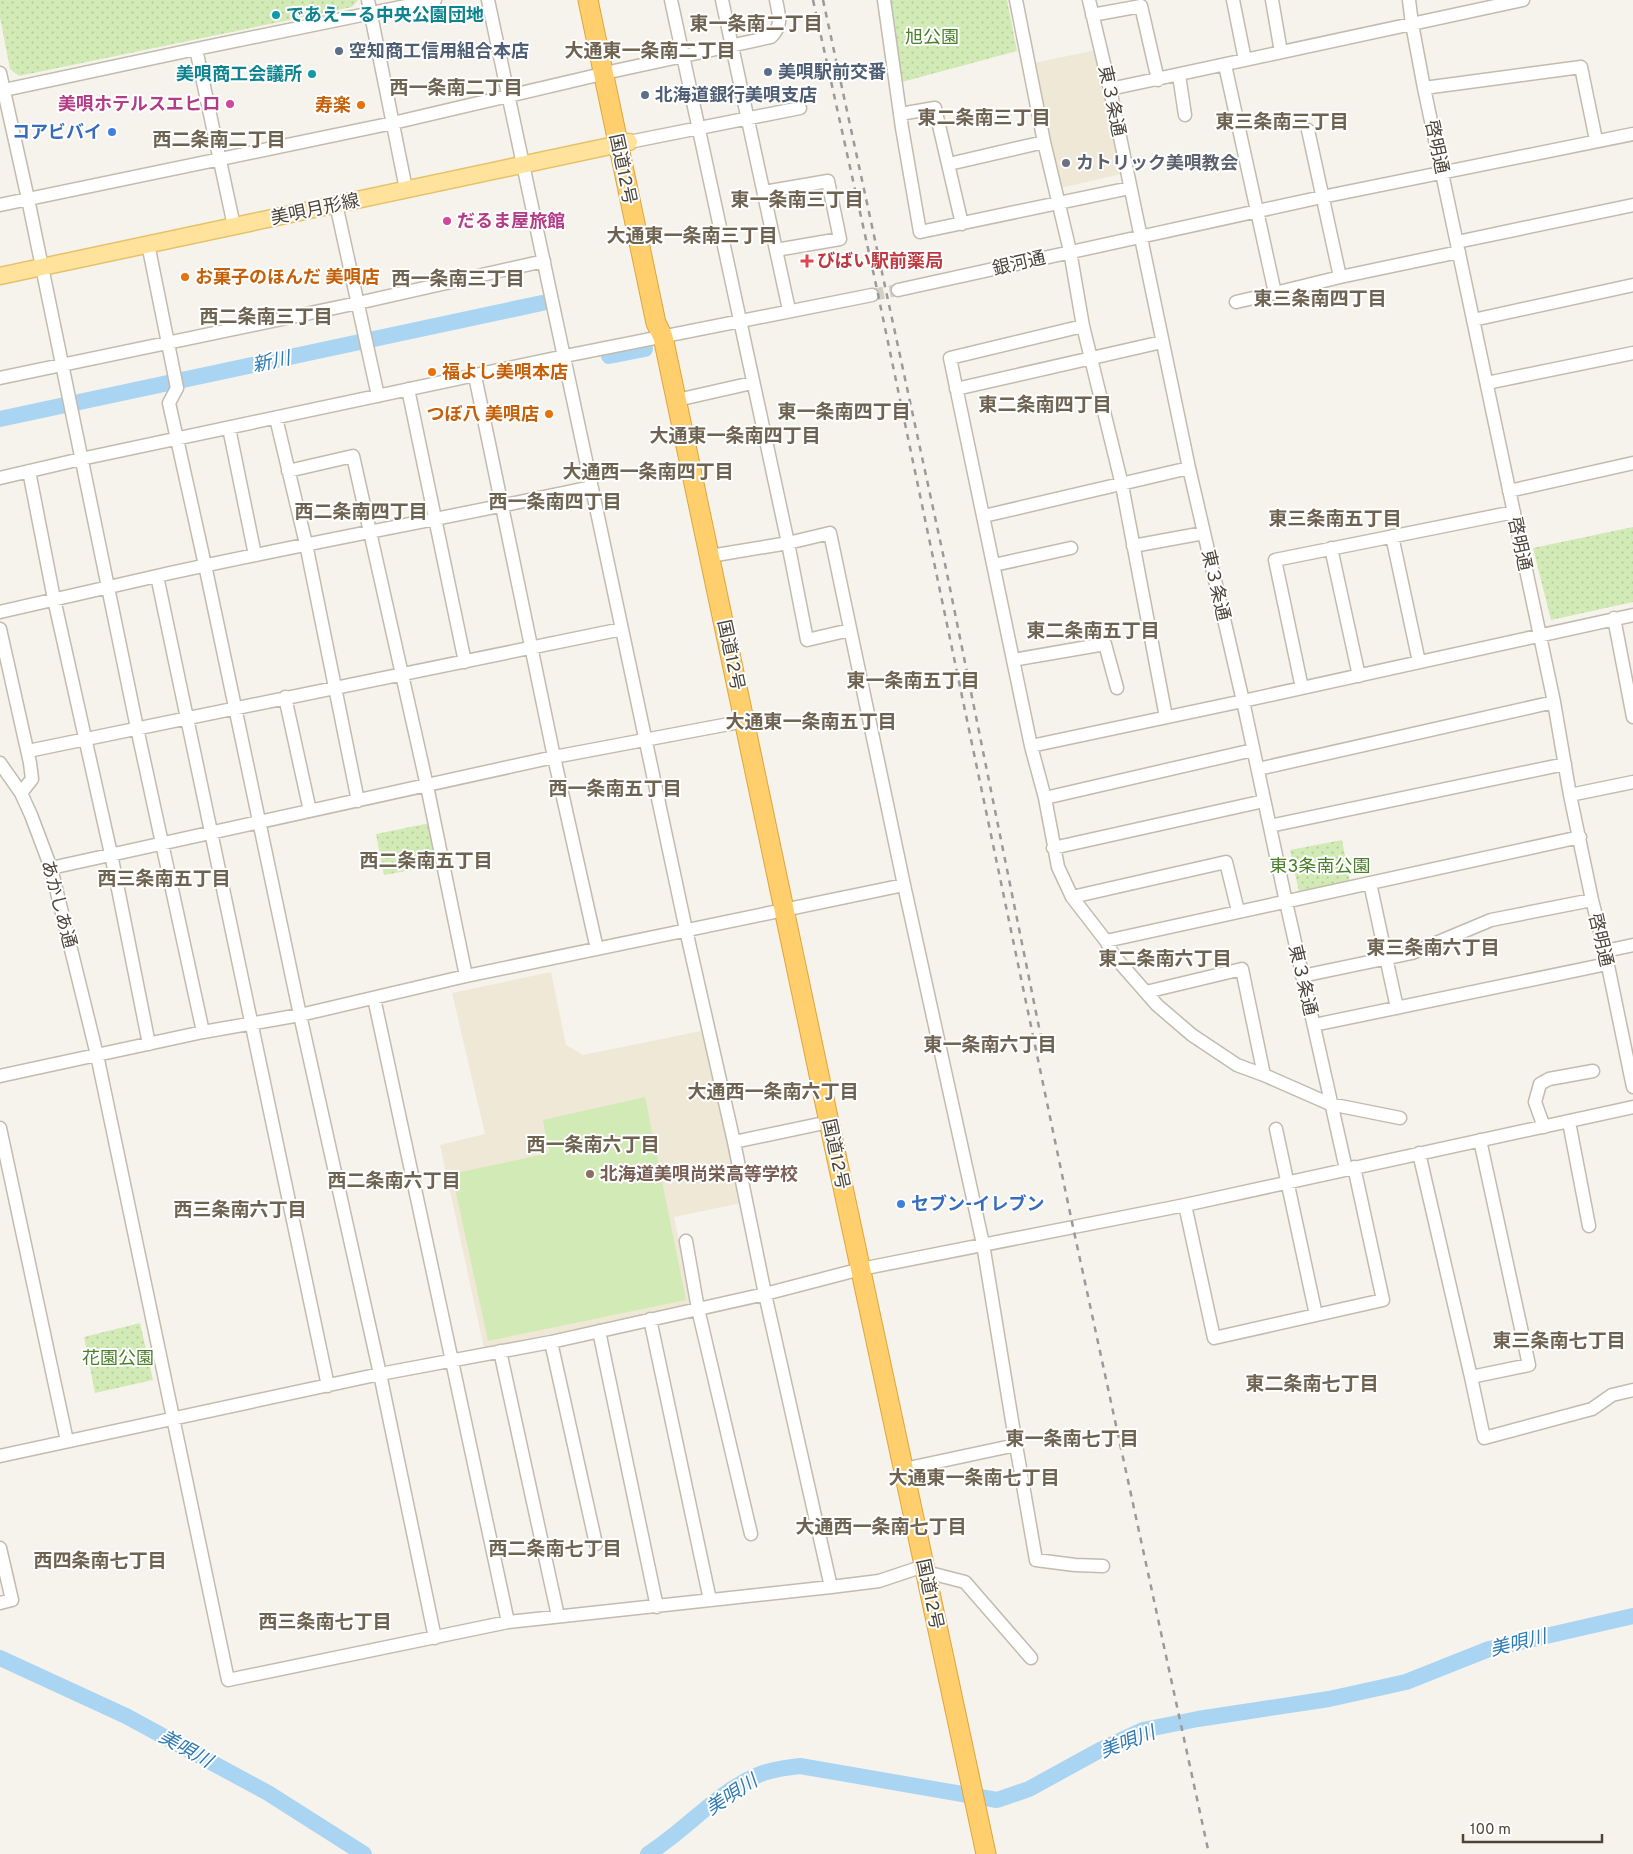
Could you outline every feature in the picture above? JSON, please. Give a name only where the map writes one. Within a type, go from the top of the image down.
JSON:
[{"type":"highway","name":"国道12号","points":[[588,0],[608,73],[624,144],[656,323],[664,337],[784,910],[986,1854]]},
{"type":"highway","name":"国道12号","points":[[599,0],[608,73]]},
{"type":"main road","name":"美唄月形線","points":[[0,276],[624,144]]},
{"type":"street","points":[[368,0],[406,189]]},
{"type":"street","points":[[2,90],[435,0]]},
{"type":"street","points":[[488,0],[686,930],[734,1142],[764,1294],[831,1587]]},
{"type":"street","points":[[671,0],[700,128],[739,322],[808,640],[850,630]]},
{"type":"street","points":[[722,0],[789,310]]},
{"type":"street","points":[[0,205],[219,158],[394,124],[608,73],[771,38],[779,30],[780,20],[776,0]]},
{"type":"street","points":[[884,0],[900,114],[920,232],[1130,188]]},
{"type":"street","points":[[1016,0],[1044,142],[1070,251],[1083,326],[1122,485],[1166,717]]},
{"type":"street","name":"東３条通","points":[[1089,0],[1110,89],[1189,468],[1243,701],[1330,1104],[1350,1168],[1384,1300],[1316,1315]]},
{"type":"street","points":[[1233,0],[1245,60]]},
{"type":"street","points":[[1272,0],[1281,52]]},
{"type":"street","name":"啓明通","points":[[1409,0],[1424,88],[1554,702],[1570,795],[1633,1087]]},
{"type":"street","points":[[1110,89],[1523,0]]},
{"type":"street","points":[[1092,15],[1141,6],[1158,80]]},
{"type":"street","points":[[196,49],[234,226]]},
{"type":"street","points":[[1225,65],[1274,294]]},
{"type":"street","points":[[1424,88],[1581,67],[1596,140]]},
{"type":"street","points":[[0,73],[2,90],[28,199],[63,365],[137,728],[204,1032]]},
{"type":"street","points":[[1179,75],[1185,115]]},
{"type":"street","points":[[624,144],[800,108]]},
{"type":"street","points":[[900,114],[935,108],[962,224]]},
{"type":"street","points":[[1308,130],[1340,277]]},
{"type":"street","name":"銀河通","points":[[898,290],[1322,197],[1633,134]]},
{"type":"street","points":[[949,164],[1044,142]]},
{"type":"street","points":[[764,192],[828,181],[838,229],[840,239],[776,250]]},
{"type":"street","points":[[336,204],[378,396]]},
{"type":"street","points":[[1236,302],[1633,205]]},
{"type":"street","points":[[148,244],[177,388],[169,403],[206,565],[300,1015],[380,1374],[435,1638],[508,1622],[831,1587],[879,1580],[925,1569],[965,1582],[1031,1658]]},
{"type":"street","points":[[0,378],[358,303],[544,261]]},
{"type":"street","points":[[1474,320],[1633,285]]},
{"type":"street","points":[[0,478],[565,356],[872,295]]},
{"type":"street","points":[[1083,326],[950,358],[1031,746],[1045,798],[1058,867],[1072,896],[1106,941],[1114,956],[1157,1005],[1192,1035],[1237,1065],[1330,1104],[1400,1118]]},
{"type":"street","points":[[956,389],[1162,342]]},
{"type":"street","points":[[1487,383],[1633,353]]},
{"type":"street","points":[[475,376],[554,757],[597,949]]},
{"type":"street","points":[[677,400],[752,383]]},
{"type":"street","points":[[408,389],[465,662]]},
{"type":"street","points":[[276,418],[306,544],[358,800]]},
{"type":"street","points":[[228,428],[255,554]]},
{"type":"street","points":[[288,471],[353,456],[466,976]]},
{"type":"street","points":[[1509,491],[1633,463]]},
{"type":"street","points":[[984,516],[1189,468]]},
{"type":"street","points":[[29,471],[54,599],[110,854],[149,1044]]},
{"type":"street","points":[[0,612],[255,554],[591,487]]},
{"type":"street","points":[[1302,688],[1275,560],[1514,512]]},
{"type":"street","points":[[1133,546],[1204,532]]},
{"type":"street","points":[[710,556],[788,543],[830,533],[904,885],[983,1244],[1036,1560],[1075,1566],[1103,1566]]},
{"type":"street","points":[[1392,536],[1420,662]]},
{"type":"street","points":[[994,565],[1071,548]]},
{"type":"street","points":[[1331,548],[1359,676]]},
{"type":"street","points":[[157,576],[328,1386]]},
{"type":"street","points":[[1031,746],[1633,615]]},
{"type":"street","points":[[1614,618],[1633,717]]},
{"type":"street","points":[[0,629],[28,752],[32,779],[21,793]]},
{"type":"street","points":[[28,752],[235,707],[402,675],[622,629]]},
{"type":"street","points":[[1013,660],[1105,644],[1118,688]]},
{"type":"street","points":[[285,698],[310,811]]},
{"type":"street","points":[[1258,769],[1554,702]]},
{"type":"street","points":[[51,868],[554,757],[745,721]]},
{"type":"street","points":[[1045,798],[1253,750]]},
{"type":"street","name":"あかしあ通","points":[[0,763],[21,793],[40,835],[51,868],[97,1055],[228,1680],[435,1638]]},
{"type":"street","points":[[1270,826],[1565,764]]},
{"type":"street","points":[[1570,795],[1633,782]]},
{"type":"street","points":[[1053,848],[1264,800]]},
{"type":"street","points":[[1106,941],[1580,837]]},
{"type":"street","points":[[1072,896],[1226,862],[1238,911]]},
{"type":"street","points":[[1370,883],[1398,1008]]},
{"type":"street","points":[[0,1076],[204,1032],[300,1015],[466,976],[904,885]]},
{"type":"street","points":[[1302,976],[1412,953],[1491,920],[1592,900]]},
{"type":"street","points":[[1605,951],[1633,945]]},
{"type":"street","points":[[1314,1025],[1607,964]]},
{"type":"street","points":[[1146,992],[1242,969],[1264,1075]]},
{"type":"street","points":[[374,998],[508,1622]]},
{"type":"street","points":[[1544,1127],[1535,1102],[1540,1084],[1549,1079],[1593,1071]]},
{"type":"street","points":[[0,1456],[380,1374],[551,1342],[764,1294],[861,1269],[1185,1205],[1633,1107]]},
{"type":"street","points":[[734,1142],[829,1122]]},
{"type":"street","points":[[1569,1122],[1589,1226]]},
{"type":"street","points":[[0,1128],[67,1442]]},
{"type":"street","points":[[1185,1205],[1214,1338],[1316,1315],[1276,1129]]},
{"type":"street","points":[[1471,1377],[1529,1365],[1480,1140]]},
{"type":"street","points":[[1419,1153],[1484,1438],[1592,1409],[1612,1395],[1633,1390]]},
{"type":"street","points":[[686,1241],[698,1309],[751,1534]]},
{"type":"street","points":[[650,1319],[710,1600]]},
{"type":"street","points":[[599,1331],[657,1607]]},
{"type":"street","points":[[551,1342],[596,1544]]},
{"type":"street","points":[[500,1351],[558,1616]]},
{"type":"street","points":[[904,1469],[1016,1445]]},
{"type":"street","points":[[0,1548],[12,1600],[0,1603]]},
{"type":"shaded area","points":[[1096,50],[1121,174],[1060,188],[1034,63]]},
{"type":"shaded area","name":"北海道美唄尚栄高等学校","points":[[551,972],[566,1045],[583,1055],[701,1031],[741,1203],[674,1217],[693,1305],[484,1348],[440,1145],[485,1134],[452,993]]},
{"type":"green space","points":[[0,0],[358,0],[352,7],[19,76],[10,69],[0,17]]},
{"type":"green space","name":"旭公園","points":[[891,0],[1007,0],[1017,51],[902,82]]},
{"type":"green space","points":[[1633,527],[1633,602],[1551,620],[1533,548]]},
{"type":"green space","points":[[430,823],[439,865],[384,875],[376,834]]},
{"type":"green space","name":"東3条南公園","points":[[1342,840],[1350,882],[1299,892],[1290,850]]},
{"type":"green space","points":[[645,1097],[686,1300],[488,1341],[452,1174],[549,1153],[543,1120]]},
{"type":"green space","name":"花園公園","points":[[140,1323],[153,1380],[95,1393],[84,1337]]},
{"type":"waterway","name":"新川","points":[[0,419],[542,303]]},
{"type":"waterway","name":"新川","points":[[609,356],[645,349]]},
{"type":"waterway","name":"美唄川","points":[[648,1854],[729,1791],[743,1782],[773,1770],[800,1766],[997,1800],[1029,1789],[1100,1750],[1143,1730],[1198,1719],[1329,1699],[1406,1682],[1489,1649],[1633,1616]]},
{"type":"waterway","name":"美唄川","points":[[0,1658],[126,1716],[268,1793],[364,1854]]},
{"type":"tunnel","points":[[872,295],[898,290]]},
{"type":"railway","points":[[813,0],[875,280],[1073,1227],[1209,1854]]},
{"type":"railway","points":[[823,0],[943,554],[1042,1042]]},
{"type":"place","name":"であえーる中央公園団地","points":[[276,15]]},
{"type":"place","name":"空知商工信用組合本店","points":[[339,51]]},
{"type":"place","name":"美唄駅前交番","points":[[768,72]]},
{"type":"place","name":"美唄商工会議所","points":[[312,74]]},
{"type":"place","name":"北海道銀行美唄支店","points":[[645,95]]},
{"type":"place","name":"美唄ホテルスエヒロ","points":[[230,104]]},
{"type":"place","name":"寿楽","points":[[361,105]]},
{"type":"place","name":"コアビバイ","points":[[112,132]]},
{"type":"place","name":"カトリック美唄教会","points":[[1066,163]]},
{"type":"place","name":"だるま屋旅館","points":[[447,221]]},
{"type":"place","name":"びばい駅前薬局","points":[[807,261]]},
{"type":"place","name":"お菓子のほんだ 美唄店","points":[[185,277]]},
{"type":"place","name":"福よし美唄本店","points":[[432,372]]},
{"type":"place","name":"つぼ八 美唄店","points":[[549,414]]},
{"type":"place","name":"北海道美唄尚栄高等学校","points":[[590,1174]]},
{"type":"place","name":"セブン-イレブン","points":[[901,1204]]},
{"type":"district","name":"東一条南二丁目","points":[[756,23]]},
{"type":"district","name":"大通東一条南二丁目","points":[[650,50]]},
{"type":"district","name":"西一条南二丁目","points":[[456,87]]},
{"type":"district","name":"東二条南三丁目","points":[[984,117]]},
{"type":"district","name":"東三条南三丁目","points":[[1282,121]]},
{"type":"district","name":"西二条南二丁目","points":[[219,139]]},
{"type":"district","name":"東一条南三丁目","points":[[797,199]]},
{"type":"district","name":"大通東一条南三丁目","points":[[692,235]]},
{"type":"district","name":"西一条南三丁目","points":[[458,278]]},
{"type":"district","name":"東三条南四丁目","points":[[1320,298]]},
{"type":"district","name":"西二条南三丁目","points":[[266,316]]},
{"type":"district","name":"東二条南四丁目","points":[[1045,404]]},
{"type":"district","name":"東一条南四丁目","points":[[844,411]]},
{"type":"district","name":"大通東一条南四丁目","points":[[735,435]]},
{"type":"district","name":"大通西一条南四丁目","points":[[648,471]]},
{"type":"district","name":"西一条南四丁目","points":[[555,501]]},
{"type":"district","name":"西二条南四丁目","points":[[361,511]]},
{"type":"district","name":"東三条南五丁目","points":[[1335,518]]},
{"type":"district","name":"東二条南五丁目","points":[[1093,630]]},
{"type":"district","name":"東一条南五丁目","points":[[913,680]]},
{"type":"district","name":"大通東一条南五丁目","points":[[811,721]]},
{"type":"district","name":"西一条南五丁目","points":[[615,788]]},
{"type":"district","name":"西二条南五丁目","points":[[426,860]]},
{"type":"district","name":"西三条南五丁目","points":[[164,878]]},
{"type":"district","name":"東三条南六丁目","points":[[1433,947]]},
{"type":"district","name":"東二条南六丁目","points":[[1165,958]]},
{"type":"district","name":"東一条南六丁目","points":[[990,1044]]},
{"type":"district","name":"大通西一条南六丁目","points":[[773,1091]]},
{"type":"district","name":"西一条南六丁目","points":[[593,1144]]},
{"type":"district","name":"西二条南六丁目","points":[[394,1180]]},
{"type":"district","name":"西三条南六丁目","points":[[240,1209]]},
{"type":"district","name":"東三条南七丁目","points":[[1559,1340]]},
{"type":"district","name":"東二条南七丁目","points":[[1312,1383]]},
{"type":"district","name":"東一条南七丁目","points":[[1072,1438]]},
{"type":"district","name":"大通東一条南七丁目","points":[[974,1477]]},
{"type":"district","name":"大通西一条南七丁目","points":[[881,1526]]},
{"type":"district","name":"西二条南七丁目","points":[[555,1548]]},
{"type":"district","name":"西四条南七丁目","points":[[100,1560]]},
{"type":"district","name":"西三条南七丁目","points":[[325,1621]]}]
